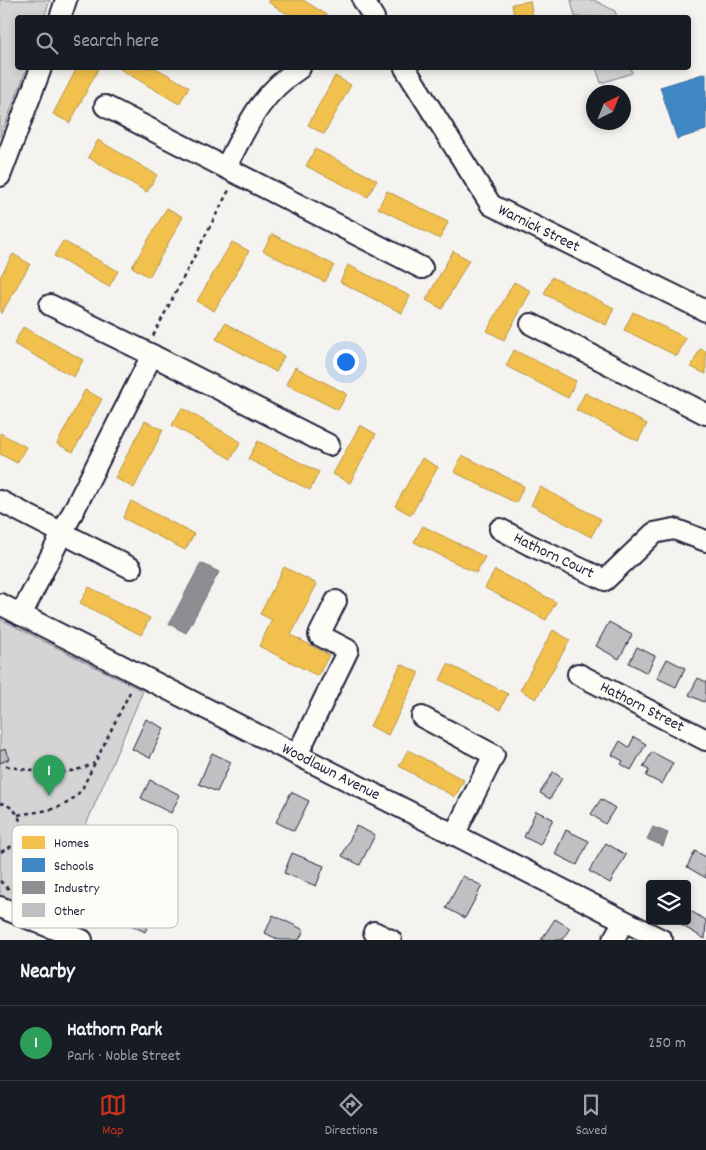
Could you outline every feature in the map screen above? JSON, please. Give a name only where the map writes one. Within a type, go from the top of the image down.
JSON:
[{"type":"street","points":[[61,15],[66,0]]},
{"type":"street","points":[[363,0],[372,15]]},
{"type":"street","points":[[0,176],[40,70]]},
{"type":"street","points":[[232,170],[254,113],[269,92],[297,70]]},
{"type":"street","name":"Warnick Street","points":[[406,70],[491,205],[706,311]]},
{"type":"street","points":[[105,106],[422,268]]},
{"type":"street","points":[[50,305],[329,445]]},
{"type":"street","points":[[531,324],[706,414]]},
{"type":"street","points":[[21,615],[148,353]]},
{"type":"street","points":[[0,501],[130,568]]},
{"type":"street","name":"Hathorn Court","points":[[500,529],[605,580],[654,533],[674,528],[706,541]]},
{"type":"street","points":[[297,755],[348,650],[319,635],[336,601]]},
{"type":"street","name":"Woodlawn Avenue","points":[[0,604],[662,940]]},
{"type":"street","name":"Hathorn Street","points":[[578,674],[706,740]]},
{"type":"street","points":[[422,717],[494,755],[454,835]]},
{"type":"street","points":[[0,908],[12,913]]},
{"type":"street","points":[[613,940],[624,921]]},
{"type":"street","points":[[51,928],[82,940]]},
{"type":"path","points":[[148,353],[232,170]]},
{"type":"path","points":[[18,815],[46,812],[63,806],[74,799],[82,789],[130,692]]},
{"type":"path","points":[[6,766],[52,773],[82,769],[95,762]]},
{"type":"path","points":[[0,803],[13,809],[18,815],[21,825]]},
{"type":"path","points":[[0,852],[12,846]]},
{"type":"path","points":[[0,881],[12,892]]},
{"type":"shaded area","points":[[0,0],[50,0],[45,15],[15,15],[15,70],[26,70],[0,138]]},
{"type":"shaded area","points":[[571,0],[594,0],[615,11],[616,15],[575,15]]},
{"type":"shaded area","points":[[597,70],[631,70],[632,73],[601,83]]},
{"type":"shaded area","points":[[0,619],[143,691],[86,825],[12,825],[12,906],[0,900]]},
{"type":"building: Homes","points":[[269,0],[303,0],[327,15],[289,15],[268,2]]},
{"type":"building: Homes","points":[[530,1],[532,15],[514,15],[512,4]]},
{"type":"building: Homes","points":[[76,70],[97,70],[70,123],[53,114]]},
{"type":"building: Homes","points":[[122,70],[159,70],[189,87],[179,104]]},
{"type":"building: Homes","points":[[335,76],[351,85],[324,134],[308,125]]},
{"type":"building: Homes","points":[[98,140],[157,175],[147,192],[88,157]]},
{"type":"building: Homes","points":[[315,149],[377,180],[368,197],[306,166]]},
{"type":"building: Homes","points":[[387,191],[448,222],[440,239],[378,208]]},
{"type":"building: Homes","points":[[167,208],[183,217],[149,277],[132,267]]},
{"type":"building: Homes","points":[[272,234],[334,265],[325,282],[263,251]]},
{"type":"building: Homes","points":[[63,241],[118,271],[109,287],[54,256]]},
{"type":"building: Homes","points":[[232,242],[249,251],[214,311],[197,301]]},
{"type":"building: Homes","points":[[453,251],[469,260],[442,309],[426,300]]},
{"type":"building: Homes","points":[[13,254],[30,264],[1,314],[0,277]]},
{"type":"building: Homes","points":[[348,265],[410,296],[402,313],[340,282]]},
{"type":"building: Homes","points":[[552,277],[614,308],[606,325],[544,294]]},
{"type":"building: Homes","points":[[514,282],[531,291],[504,340],[487,331]]},
{"type":"building: Homes","points":[[633,312],[686,338],[677,356],[624,330]]},
{"type":"building: Homes","points":[[225,323],[284,356],[276,372],[216,339]]},
{"type":"building: Homes","points":[[23,327],[83,360],[74,377],[14,344]]},
{"type":"building: Homes","points":[[700,349],[706,351],[706,374],[691,367]]},
{"type":"building: Homes","points":[[514,350],[576,381],[568,398],[506,366]]},
{"type":"building: Homes","points":[[295,367],[347,394],[338,410],[286,384]]},
{"type":"building: Homes","points":[[85,390],[102,399],[73,452],[57,444]]},
{"type":"building: Homes","points":[[585,393],[647,424],[638,441],[576,410]]},
{"type":"building: Homes","points":[[182,408],[241,442],[231,459],[172,425]]},
{"type":"building: Homes","points":[[145,421],[163,430],[134,488],[115,478]]},
{"type":"building: Homes","points":[[360,425],[376,434],[350,483],[333,474]]},
{"type":"building: Homes","points":[[0,433],[26,447],[17,463],[0,454]]},
{"type":"building: Homes","points":[[258,441],[319,472],[310,490],[248,459]]},
{"type":"building: Homes","points":[[462,455],[524,486],[516,503],[454,472]]},
{"type":"building: Homes","points":[[422,458],[438,467],[411,515],[395,506]]},
{"type":"building: Homes","points":[[540,487],[601,519],[591,537],[531,505]]},
{"type":"building: Homes","points":[[131,501],[194,534],[185,550],[123,518]]},
{"type":"building: Homes","points":[[423,526],[485,557],[476,573],[414,542]]},
{"type":"building: Homes","points":[[284,567],[317,584],[291,635],[329,655],[318,676],[259,646],[272,620],[260,614]]},
{"type":"building: Homes","points":[[495,570],[556,602],[546,620],[485,588]]},
{"type":"building: Homes","points":[[89,587],[150,618],[141,635],[80,603]]},
{"type":"building: Homes","points":[[553,630],[570,640],[536,699],[520,690]]},
{"type":"building: Homes","points":[[401,664],[419,673],[388,735],[370,726]]},
{"type":"building: Homes","points":[[448,664],[508,694],[500,710],[440,680]]},
{"type":"building: Homes","points":[[408,750],[464,780],[455,797],[399,766]]},
{"type":"building: Schools","points":[[706,73],[706,130],[677,139],[660,87]]},
{"type":"building: Industry","points":[[201,563],[219,572],[186,633],[169,624]]},
{"type":"building: Industry","points":[[653,827],[668,833],[663,846],[647,839]]},
{"type":"building: Other","points":[[609,622],[632,635],[619,659],[596,646]]},
{"type":"building: Other","points":[[637,647],[655,656],[647,673],[629,663]]},
{"type":"building: Other","points":[[667,659],[685,668],[676,687],[657,678]]},
{"type":"building: Other","points":[[698,678],[706,682],[706,698],[704,702],[689,695]]},
{"type":"building: Other","points":[[146,719],[164,728],[150,758],[132,749]]},
{"type":"building: Other","points":[[634,737],[646,744],[631,770],[621,764],[623,761],[612,755],[620,741],[629,747]]},
{"type":"building: Other","points":[[5,749],[9,759],[0,763],[0,751]]},
{"type":"building: Other","points":[[652,752],[673,763],[662,784],[646,776],[649,770],[643,767]]},
{"type":"building: Other","points":[[212,753],[231,762],[217,792],[199,784]]},
{"type":"building: Other","points":[[553,772],[562,778],[550,799],[540,793]]},
{"type":"building: Other","points":[[150,780],[180,795],[171,813],[141,798]]},
{"type":"building: Other","points":[[291,792],[309,801],[294,831],[276,822]]},
{"type":"building: Other","points":[[601,799],[615,808],[605,824],[591,814]]},
{"type":"building: Other","points":[[536,811],[553,819],[540,845],[524,837]]},
{"type":"building: Other","points":[[356,826],[375,835],[360,865],[342,856]]},
{"type":"building: Other","points":[[566,830],[589,841],[577,865],[555,854]]},
{"type":"building: Other","points":[[606,843],[626,855],[610,883],[589,871]]},
{"type":"building: Other","points":[[695,851],[706,857],[706,878],[687,867]]},
{"type":"building: Other","points":[[292,853],[324,866],[316,886],[284,873]]},
{"type":"building: Other","points":[[463,876],[482,886],[465,918],[446,908]]},
{"type":"building: Other","points":[[691,911],[706,920],[705,939],[681,925],[691,925]]},
{"type":"building: Other","points":[[273,915],[304,930],[299,940],[279,940],[265,933]]},
{"type":"building: Other","points":[[555,919],[570,928],[562,940],[541,940]]},
{"type":"building: Other","points":[[137,928],[147,928],[145,932]]},
{"type":"place","name":"Hathorn Park","points":[[49,796]]}]
